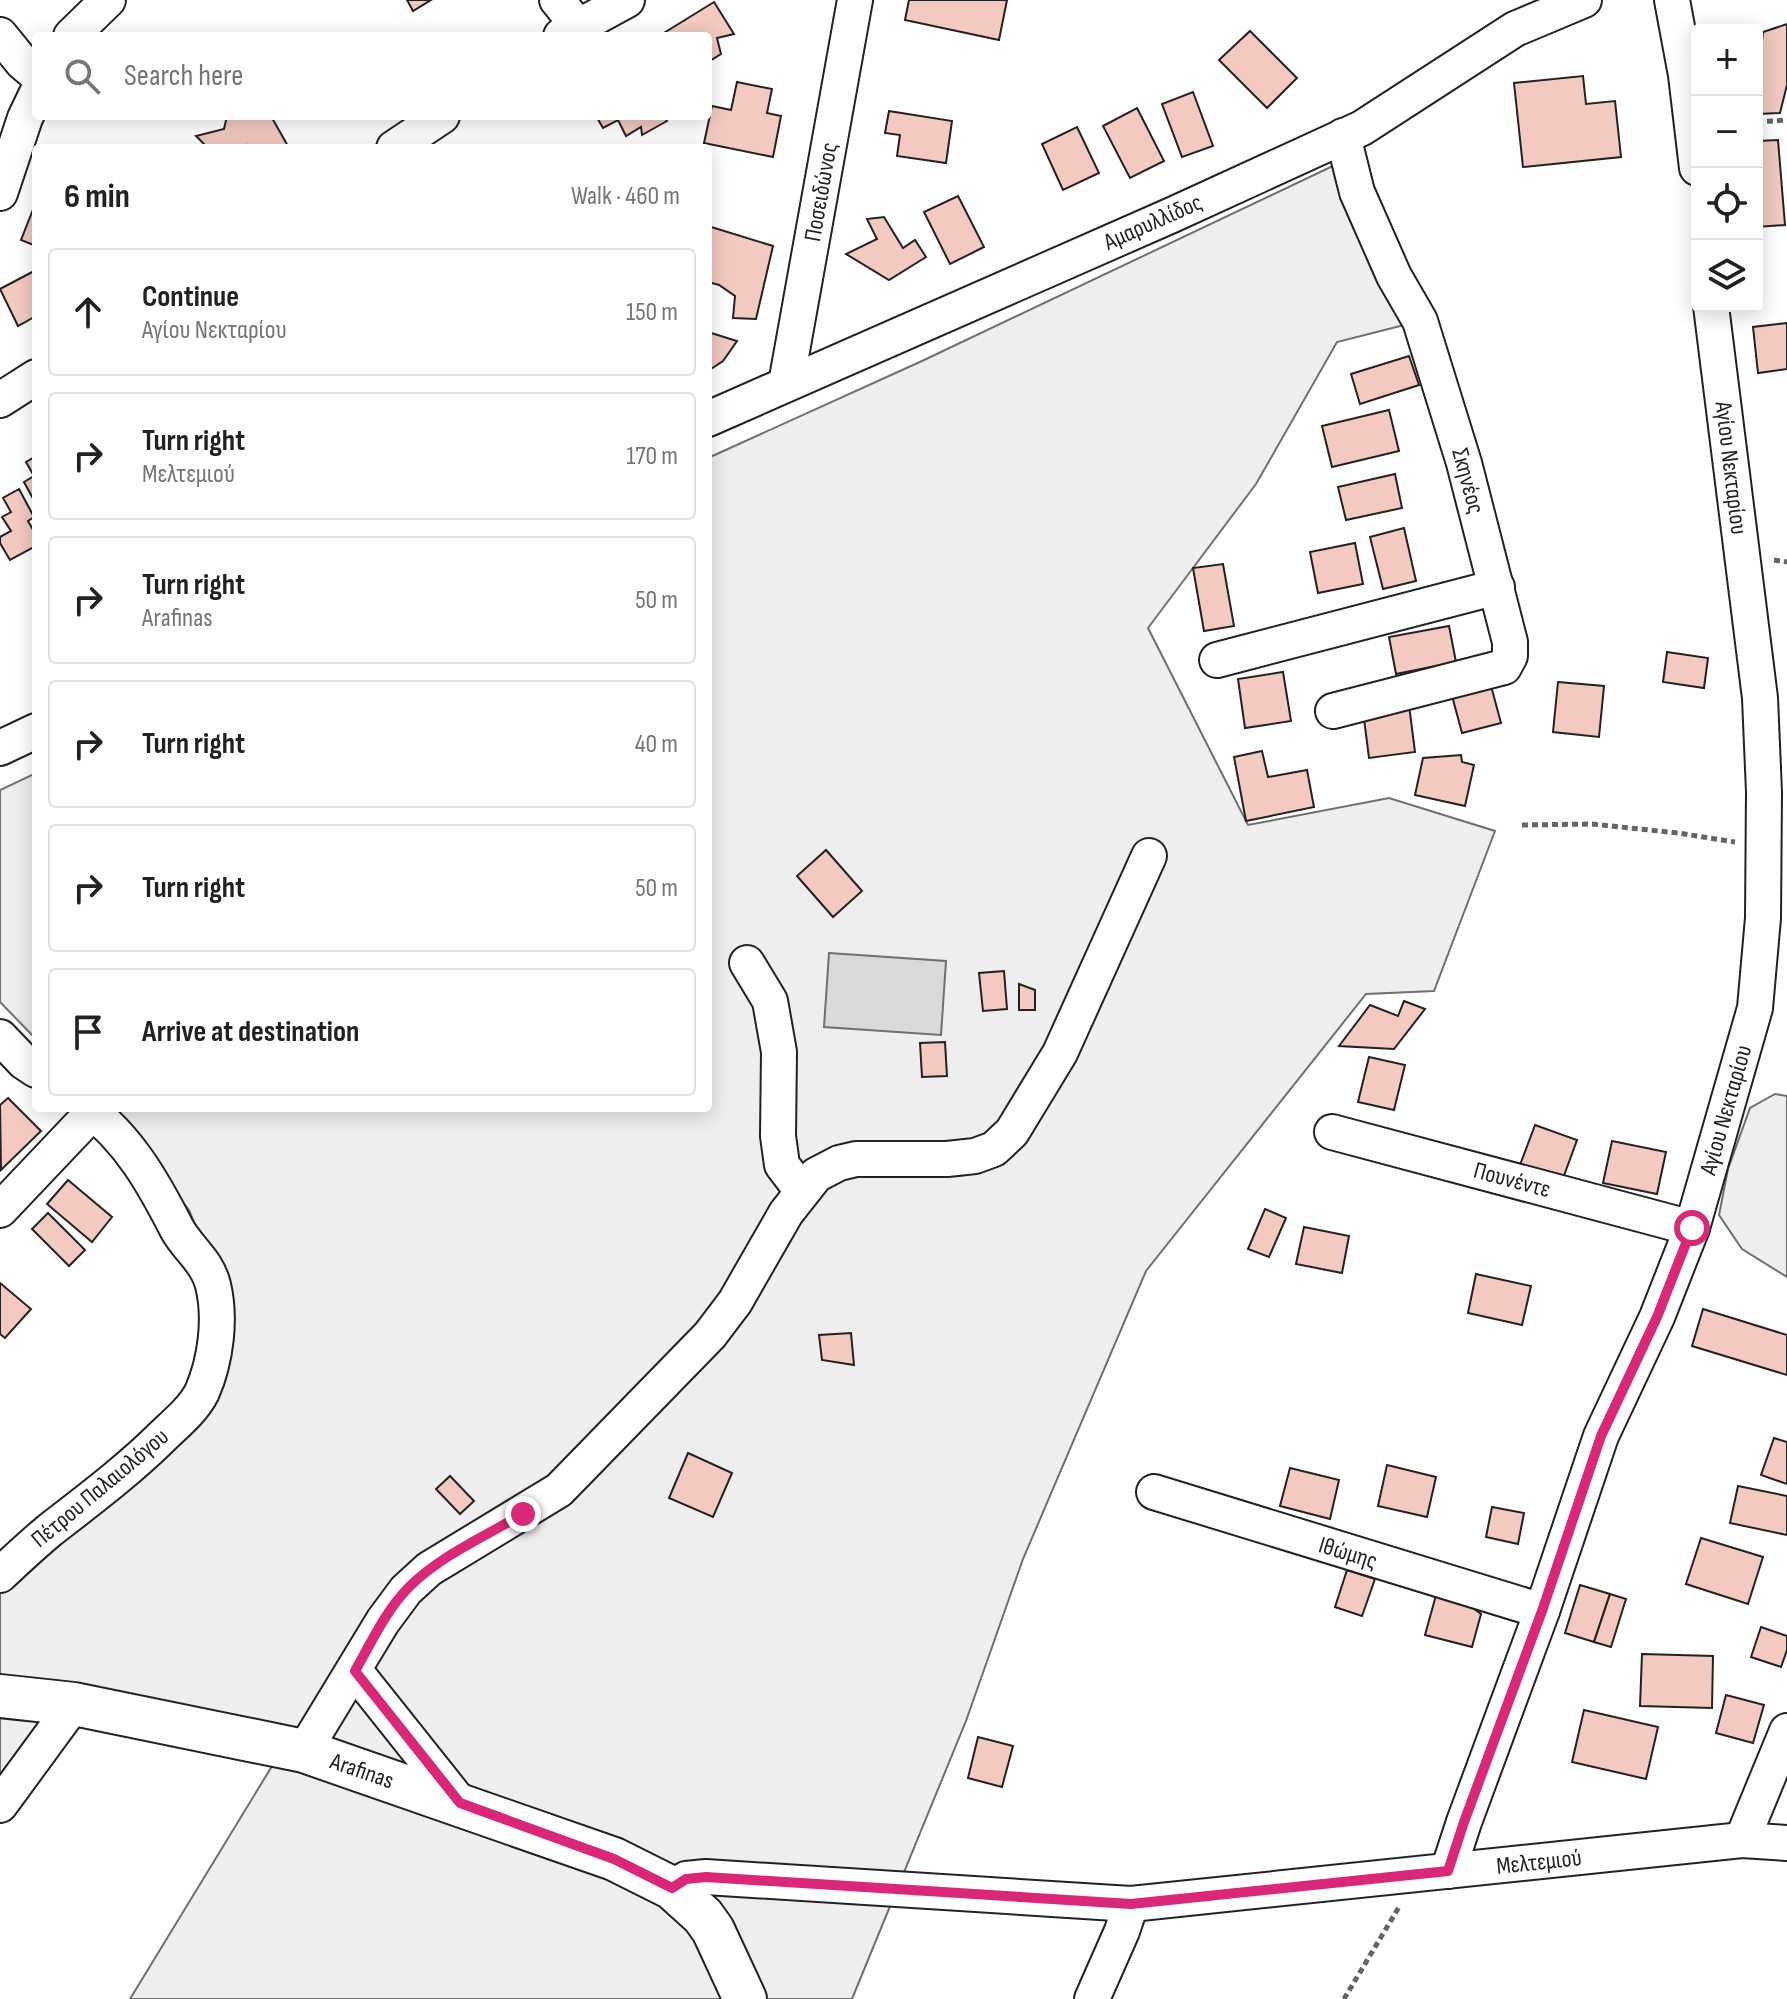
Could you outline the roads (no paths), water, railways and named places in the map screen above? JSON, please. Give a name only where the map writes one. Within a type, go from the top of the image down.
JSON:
[{"type":"main road","name":"Arafinas","points":[[0,1696],[74,1704],[304,1751],[614,1859],[672,1888],[690,1902],[713,1930],[745,1999]]},
{"type":"street","points":[[75,32],[108,0]]},
{"type":"street","points":[[565,20],[627,0]]},
{"type":"street","points":[[829,0],[852,15]]},
{"type":"street","name":"Αμαρυλλίδος","points":[[712,417],[1362,128],[1519,15],[1584,0]]},
{"type":"street","points":[[1672,0],[1691,117]]},
{"type":"street","name":"Ποσειδώνος","points":[[786,384],[852,15]]},
{"type":"street","points":[[0,35],[19,69]]},
{"type":"street","points":[[0,193],[32,103]]},
{"type":"street","points":[[400,144],[436,120]]},
{"type":"street","name":"Σκηνέος","points":[[1333,711],[1504,667],[1510,656],[1510,642],[1497,587],[1464,463],[1420,321],[1394,276],[1357,192],[1343,136]]},
{"type":"street","name":"Αγίου Νεκταρίου","points":[[1434,1873],[1464,1822],[1542,1611],[1601,1436],[1657,1317],[1692,1228],[1755,1008],[1763,918],[1764,792],[1760,698],[1712,312]]},
{"type":"street","points":[[0,400],[32,380]]},
{"type":"street","points":[[1217,660],[1497,587]]},
{"type":"street","points":[[0,748],[32,733]]},
{"type":"street","points":[[304,1751],[383,1621],[406,1590],[429,1569],[559,1490],[710,1335],[735,1302],[786,1213],[816,1175],[839,1163],[856,1159],[975,1156],[994,1149],[1012,1132],[1060,1053],[1149,856]]},
{"type":"street","points":[[747,963],[770,1001],[779,1052],[778,1136],[782,1165],[802,1191]]},
{"type":"street","points":[[0,1037],[32,1067]]},
{"type":"street","points":[[0,1210],[88,1112]]},
{"type":"street","name":"Πέτρου Παλαιολόγου","points":[[0,1575],[46,1533],[146,1453],[201,1394],[212,1363],[216,1309],[207,1267],[179,1232],[165,1202],[134,1155],[92,1112]]},
{"type":"street","name":"Πουνέντε","points":[[1332,1132],[1692,1228]]},
{"type":"street","name":"Ιθώμης","points":[[1154,1492],[1542,1611]]},
{"type":"street","points":[[355,1671],[460,1803]]},
{"type":"street","points":[[0,1805],[74,1704]]},
{"type":"street","points":[[1742,1840],[1787,1731]]},
{"type":"street","name":"Μελτεμιού","points":[[672,1888],[686,1879],[706,1877],[1131,1904],[1742,1840],[1787,1843]]},
{"type":"street","points":[[1092,1999],[1131,1904]]}]
